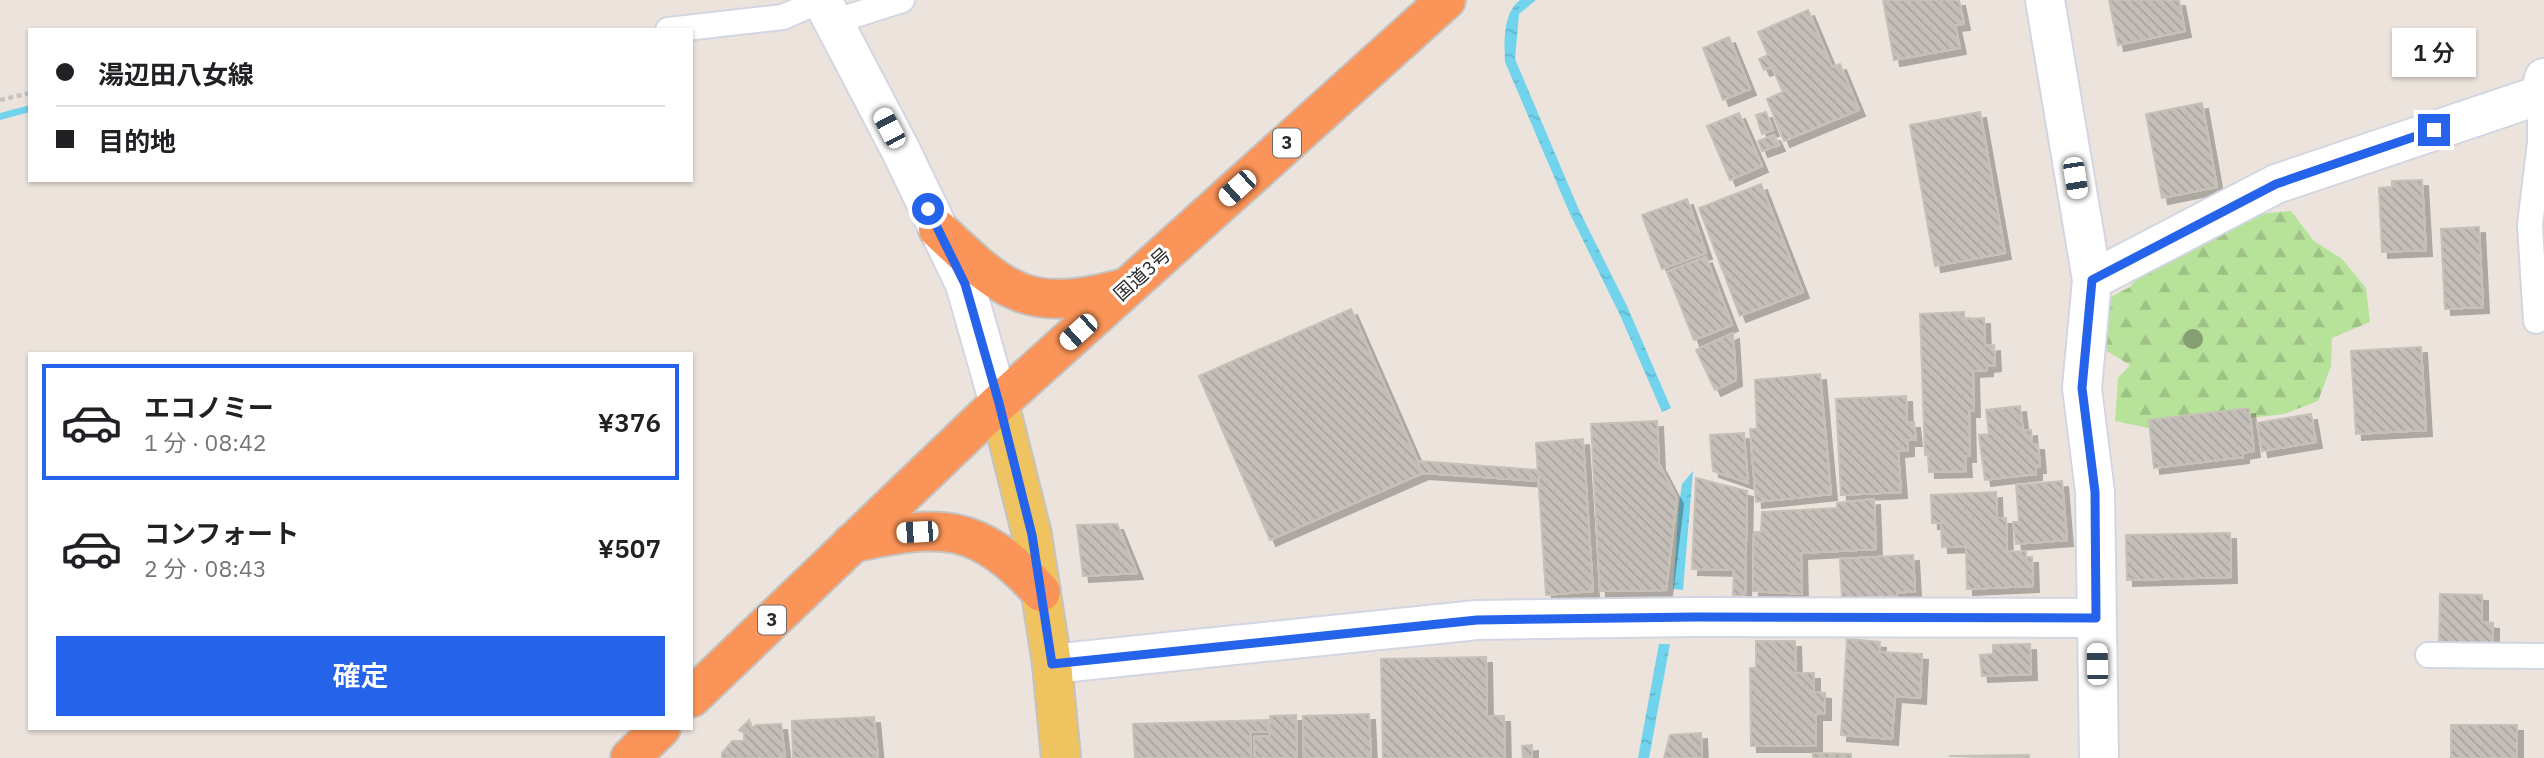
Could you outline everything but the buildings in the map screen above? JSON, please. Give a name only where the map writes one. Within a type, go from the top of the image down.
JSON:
[{"type":"highway","name":"国道3号","points":[[693,696],[999,403],[1446,0]]},
{"type":"highway","points":[[938,229],[1001,285],[1024,295],[1052,300],[1086,298],[1127,288]]},
{"type":"highway","points":[[852,543],[900,533],[958,533],[987,544],[1025,574],[1041,592]]},
{"type":"highway","points":[[630,758],[659,730]]},
{"type":"main road","points":[[999,403],[1032,535],[1052,664],[1061,758]]},
{"type":"street","points":[[2045,0],[2092,280],[2082,388],[2095,492],[2099,758]]},
{"type":"street","points":[[826,8],[900,149],[965,284],[999,403]]},
{"type":"street","points":[[2092,280],[2276,184],[2542,86]]},
{"type":"street","points":[[1052,664],[1477,620],[1696,617],[2096,618]]},
{"type":"lane","points":[[686,28],[902,0]]},
{"type":"lane","points":[[2536,321],[2530,225],[2540,142],[2542,86]]},
{"type":"lane","points":[[2428,655],[2544,656]]},
{"type":"path","points":[[0,100],[28,93]]},
{"type":"green space","points":[[2291,211],[2314,241],[2342,259],[2366,288],[2370,322],[2332,338],[2331,366],[2318,401],[2284,414],[2154,429],[2115,421],[2118,378],[2130,365],[2097,345],[2105,300],[2130,287],[2146,264],[2245,215]]},
{"type":"water","points":[[1520,0],[1536,0],[1519,14],[1515,59],[1579,210],[1627,306],[1671,408],[1662,412],[1620,315],[1570,214],[1505,62],[1508,20],[1510,12]]},
{"type":"water","points":[[28,106],[28,113],[0,120],[0,113]]},
{"type":"water","points":[[1693,471],[1683,590],[1673,589],[1682,484]]},
{"type":"water","points":[[1659,644],[1670,644],[1649,758],[1638,758]]},
{"type":"route","points":[[928,209],[965,284],[999,403],[1032,535],[1052,664],[1477,620],[1696,617],[2096,618],[2095,492],[2082,388],[2092,280],[2276,184],[2434,130]]}]
